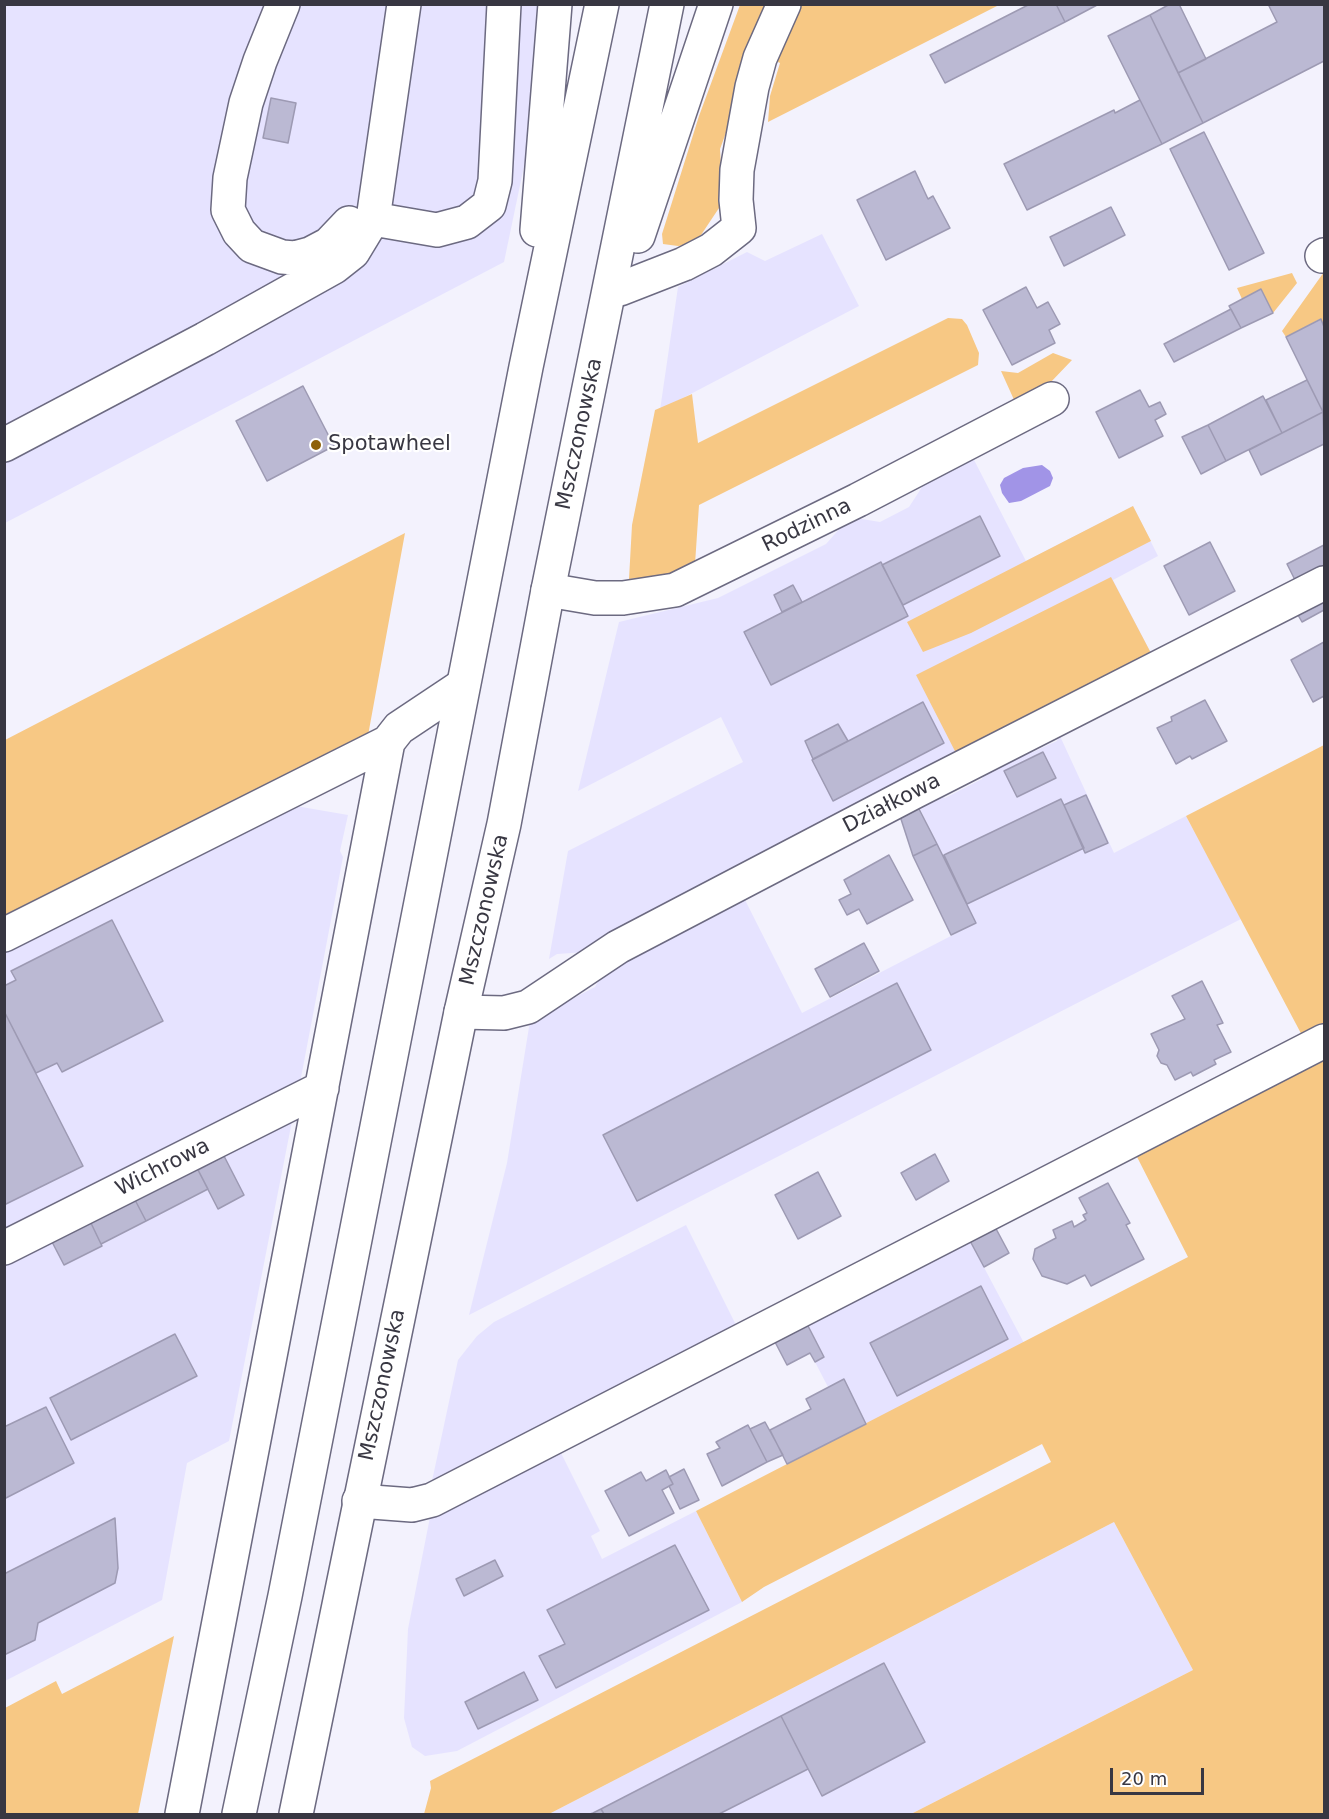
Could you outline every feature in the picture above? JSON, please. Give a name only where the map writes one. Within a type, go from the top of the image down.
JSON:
[{"type":"main road","points":[[283,4],[260,60],[246,103],[227,200],[231,218],[252,246],[274,255],[295,258],[329,244],[369,202],[375,208],[437,230],[466,222],[489,205],[495,181],[504,4]]},
{"type":"main road","points":[[4,445],[334,267],[353,252],[375,208],[404,4]]},
{"type":"main road","points":[[526,367],[555,4]]},
{"type":"main road","points":[[239,1815],[285,1596],[462,686],[602,4]]},
{"type":"main road","name":"Mszczonowska","points":[[296,1815],[461,1012],[504,824],[548,590],[667,4]]},
{"type":"main road","points":[[593,369],[716,4]]},
{"type":"main road","points":[[620,289],[684,264],[711,250],[739,228],[736,200],[737,170],[752,87],[760,58],[784,4]]},
{"type":"main road","name":"Rodzinna","points":[[548,590],[595,598],[623,598],[675,590],[858,500],[1052,399]]},
{"type":"main road","name":"Działkowa","points":[[461,1012],[504,1013],[528,1007],[584,972],[618,947],[914,792],[1324,584]]},
{"type":"main road","points":[[4,935],[388,742],[399,728],[462,686]]},
{"type":"main road","points":[[182,1815],[388,742]]},
{"type":"main road","points":[[359,1501],[412,1505],[432,1500],[1324,1041]]},
{"type":"main road","name":"Wichrowa","points":[[4,1248],[322,1088]]},
{"type":"shaded area","points":[[5,5],[539,5],[528,147],[504,262],[5,523]]},
{"type":"shaded area","points":[[740,5],[773,5],[720,149],[723,202],[695,244],[678,246],[663,244],[662,234],[699,116]]},
{"type":"shaded area","points":[[798,5],[999,5],[768,122],[770,96],[780,63],[776,61]]},
{"type":"shaded area","points":[[822,234],[859,306],[660,410],[678,287],[747,252],[765,261]]},
{"type":"shaded area","points":[[1324,272],[1324,327],[1320,319],[1286,337],[1282,331]]},
{"type":"shaded area","points":[[1292,273],[1297,283],[1273,313],[1242,299],[1237,288]]},
{"type":"shaded area","points":[[948,318],[962,319],[967,325],[979,353],[978,365],[699,505],[695,564],[675,575],[629,579],[632,525],[655,410],[692,394],[698,443]]},
{"type":"shaded area","points":[[1053,353],[1072,360],[1049,384],[1015,402],[1001,371],[1018,373]]},
{"type":"shaded area","points":[[973,458],[1026,561],[1133,506],[1158,556],[1113,580],[1152,655],[586,952],[557,954],[549,959],[568,851],[743,762],[721,717],[578,791],[619,622],[718,598],[826,544],[842,526],[856,518],[880,522],[909,507],[926,481]]},
{"type":"shaded area","points":[[1042,465],[1050,471],[1053,478],[1050,486],[1021,501],[1009,503],[1000,485],[1004,478],[1023,468]]},
{"type":"shaded area","points":[[1133,506],[1151,541],[971,633],[923,652],[907,622]]},
{"type":"shaded area","points":[[405,533],[367,741],[5,925],[5,740]]},
{"type":"shaded area","points":[[1111,577],[1152,655],[958,757],[916,675]]},
{"type":"shaded area","points":[[1059,734],[1114,853],[1186,816],[1241,919],[469,1315],[507,1163],[530,1021],[595,987],[607,965],[742,894],[802,1013],[976,923],[917,803],[937,793],[945,798],[982,779],[986,769],[1026,748],[1033,752],[1057,741]]},
{"type":"shaded area","points":[[1324,745],[1324,1031],[1305,1041],[1186,816]]},
{"type":"shaded area","points":[[290,805],[348,815],[340,851],[343,857],[299,1088],[5,1237],[5,948]]},
{"type":"shaded area","points":[[1324,1055],[1324,1814],[911,1814],[1193,1670],[1114,1522],[549,1814],[424,1814],[431,1788],[430,1781],[1051,1462],[1042,1444],[764,1587],[742,1602],[696,1511],[1188,1257],[1135,1153]]},
{"type":"shaded area","points":[[293,1116],[229,1441],[187,1463],[162,1600],[5,1681],[5,1261]]},
{"type":"shaded area","points":[[686,1225],[739,1331],[445,1480],[432,1481],[458,1360],[477,1336],[494,1322]]},
{"type":"shaded area","points":[[969,1239],[1024,1343],[866,1424],[844,1380],[828,1387],[815,1362],[824,1356],[806,1322]]},
{"type":"shaded area","points":[[558,1447],[600,1531],[591,1536],[602,1559],[696,1511],[742,1602],[457,1751],[425,1756],[412,1747],[404,1718],[408,1629],[431,1512]]},
{"type":"shaded area","points":[[1114,1522],[1193,1670],[911,1814],[549,1814]]},
{"type":"shaded area","points":[[174,1636],[138,1814],[5,1814],[5,1708],[56,1681],[62,1694]]},
{"type":"building","points":[[1030,4],[1056,4],[1065,22],[945,83],[930,55]]},
{"type":"building","points":[[1056,4],[1099,4],[1065,22]]},
{"type":"building","points":[[1170,4],[1179,4],[1206,59],[1178,73],[1150,15]]},
{"type":"building","points":[[1268,4],[1324,4],[1324,61],[1203,123],[1178,73],[1277,22]]},
{"type":"building","points":[[1150,15],[1203,123],[1162,144],[1108,36]]},
{"type":"building","points":[[271,98],[296,103],[288,143],[263,138]]},
{"type":"building","points":[[1140,100],[1162,144],[1027,210],[1004,164],[1114,110],[1115,113]]},
{"type":"building","points":[[1204,132],[1264,253],[1229,270],[1170,149]]},
{"type":"building","points":[[915,171],[928,199],[933,196],[950,228],[886,260],[857,200]]},
{"type":"building","points":[[1111,207],[1125,235],[1064,266],[1050,237]]},
{"type":"building","points":[[1026,287],[1037,308],[1048,302],[1060,324],[1049,330],[1055,343],[1012,365],[983,310]]},
{"type":"building","points":[[1261,289],[1273,313],[1241,328],[1229,306]]},
{"type":"building","points":[[1231,309],[1241,328],[1174,362],[1164,344]]},
{"type":"building","points":[[1321,319],[1324,327],[1323,412],[1286,337]]},
{"type":"building","points":[[1307,380],[1323,412],[1282,433],[1266,400]]},
{"type":"building","points":[[303,386],[334,446],[267,481],[236,421]]},
{"type":"building","points":[[1140,390],[1149,407],[1160,402],[1166,414],[1155,420],[1163,436],[1119,458],[1096,412]]},
{"type":"building","points":[[1263,396],[1282,433],[1226,461],[1208,425]]},
{"type":"building","points":[[1323,412],[1324,444],[1261,475],[1249,450]]},
{"type":"building","points":[[1208,425],[1226,461],[1201,474],[1182,437]]},
{"type":"building","points":[[980,516],[1000,556],[903,605],[882,565]]},
{"type":"building","points":[[1210,542],[1235,591],[1189,615],[1164,566]]},
{"type":"building","points":[[1324,545],[1324,573],[1298,586],[1287,564]]},
{"type":"building","points":[[881,562],[908,616],[771,685],[744,632]]},
{"type":"building","points":[[793,585],[802,602],[782,612],[774,595]]},
{"type":"building","points":[[1324,595],[1324,610],[1302,622],[1294,608]]},
{"type":"building","points":[[1324,642],[1324,696],[1313,702],[1291,660]]},
{"type":"building","points":[[1205,700],[1227,741],[1192,759],[1190,756],[1176,764],[1157,728],[1172,721],[1171,717]]},
{"type":"building","points":[[923,702],[944,743],[833,801],[812,760]]},
{"type":"building","points":[[838,724],[848,741],[813,759],[805,741]]},
{"type":"building","points":[[1043,752],[1056,778],[1017,797],[1004,771]]},
{"type":"building","points":[[1086,795],[1108,843],[1085,853],[1064,805]]},
{"type":"building","points":[[1061,799],[1084,848],[967,904],[944,855]]},
{"type":"building","points":[[918,807],[937,844],[913,856],[900,816]]},
{"type":"building","points":[[937,844],[976,923],[951,935],[913,856]]},
{"type":"building","points":[[889,855],[913,900],[867,924],[859,909],[847,915],[839,900],[851,894],[844,880]]},
{"type":"building","points":[[112,920],[163,1021],[62,1072],[57,1063],[36,1073],[4,1011],[4,986],[16,980],[11,971]]},
{"type":"building","points":[[864,943],[879,971],[830,997],[815,969]]},
{"type":"building","points":[[1202,981],[1223,1023],[1217,1025],[1231,1052],[1214,1060],[1216,1064],[1193,1076],[1191,1072],[1175,1080],[1167,1065],[1161,1063],[1157,1056],[1159,1050],[1151,1034],[1185,1019],[1172,996]]},
{"type":"building","points":[[897,983],[931,1050],[637,1201],[603,1135]]},
{"type":"building","points":[[4,1011],[83,1166],[4,1205]]},
{"type":"building","points":[[935,1154],[949,1181],[916,1200],[901,1173]]},
{"type":"building","points":[[224,1156],[244,1195],[218,1209],[198,1170]]},
{"type":"building","points":[[195,1164],[208,1189],[146,1221],[133,1196]]},
{"type":"building","points":[[818,1172],[841,1216],[798,1239],[775,1195]]},
{"type":"building","points":[[1108,1183],[1130,1223],[1126,1225],[1144,1259],[1091,1286],[1085,1275],[1067,1284],[1042,1276],[1033,1259],[1035,1249],[1056,1238],[1053,1230],[1072,1221],[1074,1227],[1086,1220],[1083,1215],[1087,1213],[1079,1198]]},
{"type":"building","points":[[133,1196],[146,1221],[101,1244],[89,1219]]},
{"type":"building","points":[[89,1219],[102,1246],[64,1265],[50,1238]]},
{"type":"building","points":[[994,1225],[1009,1253],[984,1267],[969,1239]]},
{"type":"building","points":[[981,1286],[1008,1339],[897,1396],[870,1343]]},
{"type":"building","points":[[806,1322],[824,1357],[815,1362],[810,1353],[787,1365],[774,1340]]},
{"type":"building","points":[[175,1334],[197,1376],[71,1440],[50,1398]]},
{"type":"building","points":[[844,1379],[866,1424],[787,1464],[770,1430],[811,1409],[806,1399]]},
{"type":"building","points":[[46,1407],[74,1463],[4,1499],[4,1427]]},
{"type":"building","points":[[765,1422],[783,1455],[767,1462],[750,1429]]},
{"type":"building","points":[[748,1425],[767,1462],[722,1486],[707,1454],[720,1448],[716,1442]]},
{"type":"building","points":[[684,1469],[699,1500],[680,1509],[669,1486],[673,1484],[669,1477]]},
{"type":"building","points":[[666,1470],[673,1484],[662,1490],[674,1513],[629,1536],[605,1491],[641,1472],[646,1481]]},
{"type":"building","points":[[115,1518],[118,1568],[115,1583],[38,1623],[35,1640],[4,1655],[4,1574]]},
{"type":"building","points":[[675,1545],[709,1610],[556,1688],[539,1656],[565,1644],[547,1610]]},
{"type":"building","points":[[495,1560],[503,1576],[464,1596],[456,1579]]},
{"type":"building","points":[[884,1663],[925,1742],[822,1796],[781,1716]]},
{"type":"building","points":[[524,1672],[538,1700],[478,1729],[465,1702]]},
{"type":"building","points":[[781,1716],[808,1769],[719,1814],[604,1814],[601,1809]]},
{"type":"building","points":[[601,1809],[604,1814],[590,1814],[593,1813]]},
{"type":"place","name":"Spotawheel","points":[[316,445]]}]
